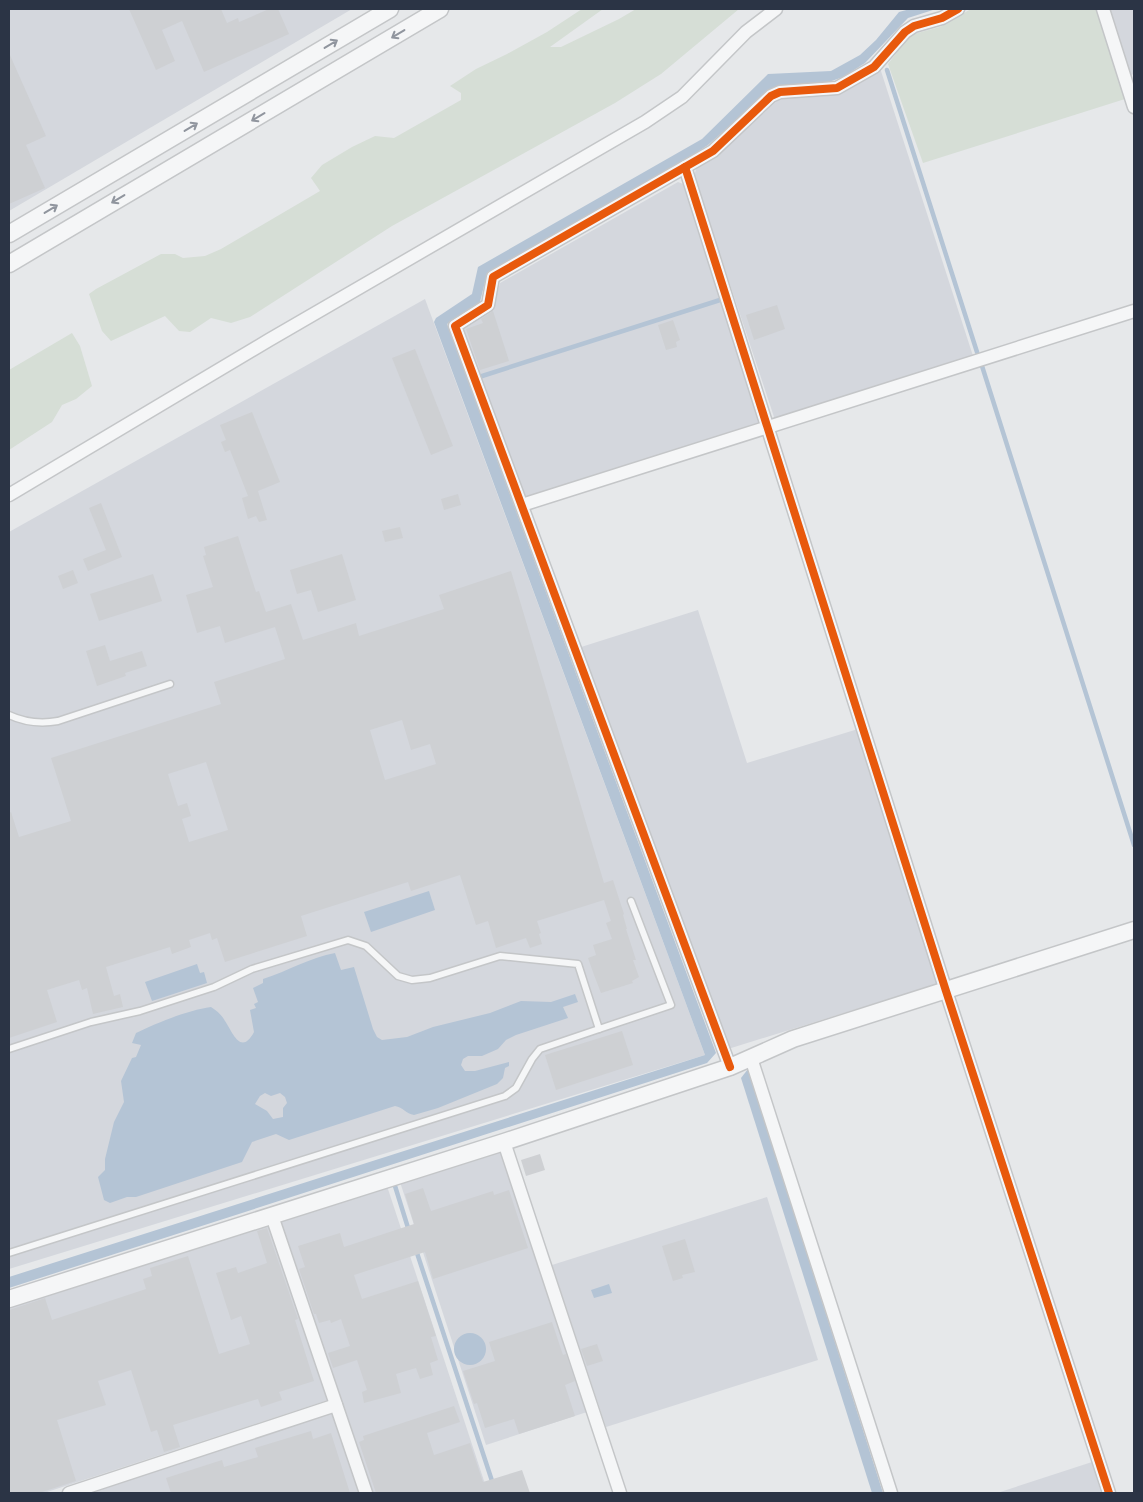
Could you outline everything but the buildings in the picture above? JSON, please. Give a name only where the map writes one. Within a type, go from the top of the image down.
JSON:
[{"type":"street","points":[[9,234],[390,9]]},
{"type":"street","points":[[9,264],[440,9]]},
{"type":"street","points":[[9,495],[261,345],[645,122],[682,97],[746,32],[776,9]]},
{"type":"street","points":[[730,1067],[455,326],[488,305],[493,277],[713,151],[771,96],[780,92],[838,88],[874,67],[905,32],[914,26],[942,18],[958,9]]},
{"type":"street","points":[[1103,9],[1134,108]]},
{"type":"street","points":[[685,167],[946,991],[1109,1493]]},
{"type":"street","points":[[522,505],[1134,311]]},
{"type":"street","points":[[9,1299],[504,1142],[730,1067],[794,1039],[1134,930]]},
{"type":"street","points":[[751,1058],[891,1493]]},
{"type":"street","points":[[504,1142],[620,1493]]},
{"type":"street","points":[[272,1216],[366,1493]]},
{"type":"street","points":[[70,1493],[336,1405]]},
{"type":"lane","points":[[9,715],[43,723],[58,721],[170,684]]},
{"type":"lane","points":[[9,1253],[505,1096],[516,1088],[532,1059],[540,1049],[671,1005],[631,901]]},
{"type":"lane","points":[[9,1049],[91,1022],[140,1011],[205,990],[252,969],[348,940],[366,946],[398,976],[412,980],[430,978],[500,956],[578,964],[600,1030]]},
{"type":"shaded area","points":[[9,9],[352,9],[9,211]]},
{"type":"shaded area","points":[[582,9],[603,9],[550,47],[561,47],[636,9],[739,9],[661,74],[615,103],[392,226],[250,317],[231,323],[211,318],[190,332],[179,331],[165,316],[111,341],[102,331],[89,294],[96,289],[161,254],[175,254],[183,258],[205,256],[221,249],[320,191],[311,178],[322,165],[375,136],[394,138],[461,100],[461,93],[450,86],[476,69],[547,32]]},
{"type":"shaded area","points":[[971,9],[1096,9],[1125,99],[923,163],[888,64],[910,35],[940,27]]},
{"type":"shaded area","points":[[1107,9],[1134,9],[1134,74],[1128,76]]},
{"type":"shaded area","points":[[880,68],[973,356],[775,420],[694,176],[697,166],[718,155],[779,99],[827,96],[842,93],[876,73]]},
{"type":"shaded area","points":[[678,182],[683,184],[762,420],[760,425],[530,498],[522,496],[462,329],[493,308],[500,283]]},
{"type":"shaded area","points":[[425,299],[705,1055],[9,1269],[9,532]]},
{"type":"shaded area","points":[[72,333],[80,346],[92,386],[76,399],[62,405],[52,422],[9,450],[9,370]]},
{"type":"shaded area","points":[[698,610],[747,763],[858,729],[937,984],[728,1049],[578,648]]},
{"type":"shaded area","points":[[501,1149],[587,1412],[486,1445],[400,1182]]},
{"type":"shaded area","points":[[387,1186],[488,1493],[371,1493],[279,1221]]},
{"type":"shaded area","points":[[767,1197],[818,1360],[606,1427],[552,1265]]},
{"type":"shaded area","points":[[270,1224],[328,1400],[44,1493],[9,1493],[9,1308]]},
{"type":"shaded area","points":[[333,1413],[359,1493],[87,1493]]},
{"type":"shaded area","points":[[1092,1462],[1101,1493],[997,1493]]},
{"type":"water","points":[[910,9],[936,9],[908,18],[865,63],[843,77],[826,83],[772,88],[708,145],[696,153],[487,274],[480,302],[447,324],[716,1053],[707,1063],[9,1288],[9,1277],[705,1055],[434,322],[436,318],[472,294],[478,267],[702,139],[768,74],[831,71],[860,55],[876,40],[899,12]]},
{"type":"water","points":[[429,891],[435,910],[371,932],[364,912]]},
{"type":"water","points":[[335,953],[341,970],[354,967],[373,1029],[377,1037],[382,1040],[407,1037],[433,1027],[490,1013],[521,1001],[551,1002],[575,994],[578,1002],[563,1007],[568,1018],[516,1035],[506,1040],[498,1049],[482,1056],[468,1056],[463,1059],[461,1065],[465,1071],[475,1071],[509,1062],[509,1066],[505,1068],[503,1078],[497,1084],[438,1108],[414,1115],[395,1106],[289,1140],[276,1134],[252,1142],[242,1162],[136,1197],[127,1197],[110,1203],[104,1200],[98,1177],[105,1170],[105,1159],[114,1122],[124,1102],[121,1081],[132,1058],[136,1057],[141,1045],[132,1043],[136,1033],[183,1014],[211,1007],[222,1017],[234,1036],[241,1042],[245,1042],[254,1032],[250,1010],[256,1008],[254,1004],[258,1002],[253,988],[263,983],[263,979]],"holes":[[[265,1093],[271,1096],[280,1093],[285,1097],[287,1103],[283,1108],[283,1117],[273,1119],[267,1111],[255,1104],[260,1096]]]},
{"type":"water","points":[[197,964],[200,973],[204,972],[207,983],[152,1001],[145,982]]},
{"type":"water","points":[[748,1069],[883,1493],[872,1493],[741,1078]]},
{"type":"water","points":[[609,1284],[612,1293],[594,1298],[591,1290]]},
{"type":"water","points":[[470,1333],[476,1334],[481,1338],[485,1343],[485,1355],[481,1360],[476,1364],[470,1365],[464,1364],[459,1360],[455,1355],[454,1349],[455,1343],[459,1338],[464,1334]]},
{"type":"waterway","points":[[887,70],[977,352]]},
{"type":"waterway","points":[[479,377],[720,300]]},
{"type":"waterway","points":[[982,366],[1134,845]]},
{"type":"waterway","points":[[395,1186],[409,1231]]},
{"type":"waterway","points":[[416,1250],[496,1493]]},
{"type":"cycle path","points":[[730,1067],[455,326],[488,305],[493,277],[713,151],[771,96],[780,92],[837,88],[874,67],[905,32],[914,26],[942,18],[958,9]]},
{"type":"cycle path","points":[[685,167],[946,991],[1109,1493]]}]
